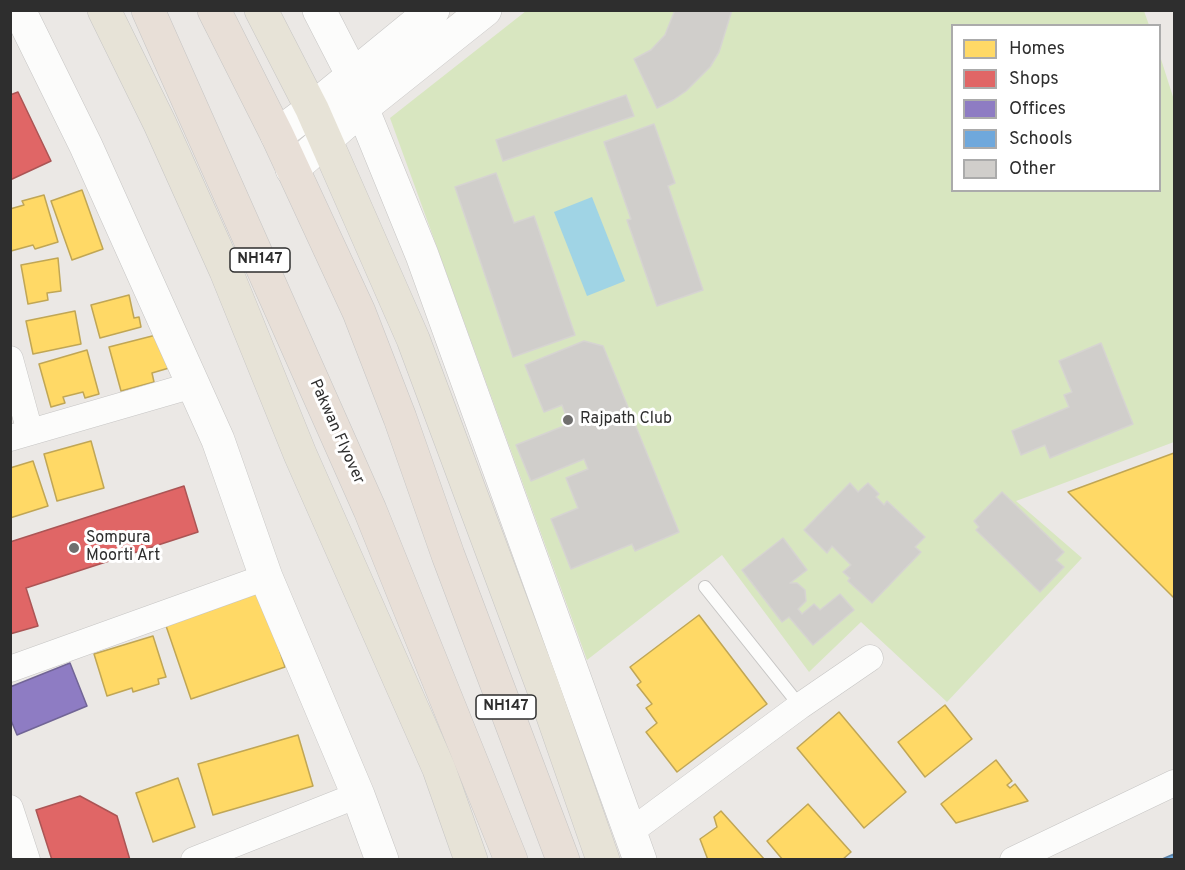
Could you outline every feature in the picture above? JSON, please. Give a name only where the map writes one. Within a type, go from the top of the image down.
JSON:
[{"type":"highway","name":"Pakwan Flyover","points":[[148,10],[370,510],[511,860]]},
{"type":"highway","name":"NH147","points":[[214,10],[277,135],[358,312],[400,418],[448,555],[563,860]]},
{"type":"main road","points":[[104,10],[160,124],[225,271],[300,454],[439,768],[471,860]]},
{"type":"main road","points":[[261,10],[312,109],[413,339],[546,696],[603,860]]},
{"type":"street","points":[[19,10],[86,146],[218,440],[266,577],[358,795],[382,860]]},
{"type":"street","points":[[319,10],[353,76],[362,108],[422,255],[635,846],[800,706],[870,658]]},
{"type":"street","points":[[277,135],[433,10]]},
{"type":"street","points":[[292,169],[362,108],[485,10]]},
{"type":"street","points":[[10,359],[20,435],[193,385]]},
{"type":"street","points":[[10,669],[266,577]]},
{"type":"street","points":[[1013,860],[1174,783]]},
{"type":"street","points":[[194,860],[358,795]]},
{"type":"street","points":[[10,808],[27,860]]},
{"type":"lane","points":[[705,587],[800,706]]},
{"type":"green space","points":[[526,11],[1144,11],[1149,24],[951,24],[951,192],[1161,192],[1161,59],[1174,100],[1174,442],[1016,501],[1082,558],[947,702],[861,622],[809,672],[722,555],[587,660],[390,118]]},
{"type":"water","points":[[592,197],[625,281],[587,296],[554,212]]},
{"type":"building: Homes","points":[[82,190],[103,249],[72,260],[51,201]]},
{"type":"building: Homes","points":[[44,195],[58,242],[35,249],[33,245],[11,251],[10,209],[24,205],[22,201]]},
{"type":"building: Homes","points":[[58,258],[61,291],[47,293],[48,300],[28,304],[21,265]]},
{"type":"building: Homes","points":[[129,295],[134,318],[139,317],[141,327],[100,338],[91,305]]},
{"type":"building: Homes","points":[[75,311],[81,344],[33,354],[26,321]]},
{"type":"building: Homes","points":[[160,334],[169,368],[152,373],[154,382],[121,391],[109,347]]},
{"type":"building: Homes","points":[[87,350],[99,394],[85,398],[83,392],[63,397],[65,403],[51,407],[39,364]]},
{"type":"building: Homes","points":[[91,441],[104,488],[57,501],[44,454]]},
{"type":"building: Homes","points":[[1174,453],[1174,598],[1068,492]]},
{"type":"building: Homes","points":[[33,461],[48,506],[10,518],[10,468]]},
{"type":"building: Homes","points":[[259,588],[285,667],[191,699],[164,620]]},
{"type":"building: Homes","points":[[699,615],[767,704],[677,772],[646,732],[657,723],[646,708],[652,704],[637,685],[641,682],[630,667]]},
{"type":"building: Homes","points":[[153,636],[166,677],[158,679],[159,684],[133,692],[132,688],[107,696],[94,654]]},
{"type":"building: Homes","points":[[945,705],[972,739],[925,777],[898,742]]},
{"type":"building: Homes","points":[[839,712],[906,792],[864,828],[797,748]]},
{"type":"building: Homes","points":[[298,735],[313,786],[213,815],[198,764]]},
{"type":"building: Homes","points":[[996,760],[1012,781],[1007,785],[1010,788],[1015,784],[1028,801],[956,823],[941,804]]},
{"type":"building: Homes","points":[[178,778],[195,827],[153,842],[136,793]]},
{"type":"building: Homes","points":[[808,804],[851,852],[842,860],[783,860],[767,841]]},
{"type":"building: Homes","points":[[721,811],[765,860],[708,860],[700,839],[717,827],[714,817]]},
{"type":"building: Shops","points":[[18,92],[51,161],[10,180],[10,95]]},
{"type":"building: Shops","points":[[184,486],[198,532],[26,588],[38,626],[10,634],[10,542]]},
{"type":"building: Shops","points":[[80,796],[117,816],[130,860],[52,860],[36,810]]},
{"type":"building: Offices","points":[[70,663],[87,706],[17,735],[10,718],[10,687]]},
{"type":"building: Schools","points":[[1174,854],[1174,860],[1160,860]]},
{"type":"building: Other","points":[[675,10],[732,10],[719,52],[710,67],[686,91],[657,108],[634,59],[651,50],[665,35]]},
{"type":"building: Other","points":[[626,95],[634,116],[503,161],[496,140]]},
{"type":"building: Other","points":[[654,124],[675,183],[668,186],[703,290],[657,306],[627,220],[631,219],[604,142]]},
{"type":"building: Other","points":[[496,173],[514,223],[534,216],[575,335],[513,357],[455,187]]},
{"type":"building: Other","points":[[584,341],[603,346],[679,532],[635,551],[632,544],[571,569],[551,519],[578,508],[566,478],[588,469],[584,459],[531,481],[516,445],[569,424],[562,405],[544,412],[525,365]]},
{"type":"building: Other","points":[[1101,343],[1133,424],[1050,458],[1045,445],[1021,455],[1012,431],[1069,407],[1064,395],[1072,392],[1059,361]]},
{"type":"building: Other","points":[[850,483],[858,492],[868,483],[879,494],[876,497],[884,505],[887,501],[925,537],[915,547],[921,552],[872,603],[848,581],[850,578],[843,572],[851,565],[832,546],[827,553],[804,530]]},
{"type":"building: Other","points":[[1002,492],[1064,552],[1056,560],[1064,567],[1040,592],[976,530],[979,527],[974,521]]},
{"type":"building: Other","points":[[783,538],[807,570],[790,583],[797,583],[805,590],[806,601],[798,609],[802,614],[814,604],[820,610],[840,594],[854,610],[813,645],[789,617],[782,622],[742,570]]},
{"type":"place","name":"Rajpath Club","points":[[568,420]]},
{"type":"place","name":"Sompura Moorti Art","points":[[74,548]]}]
